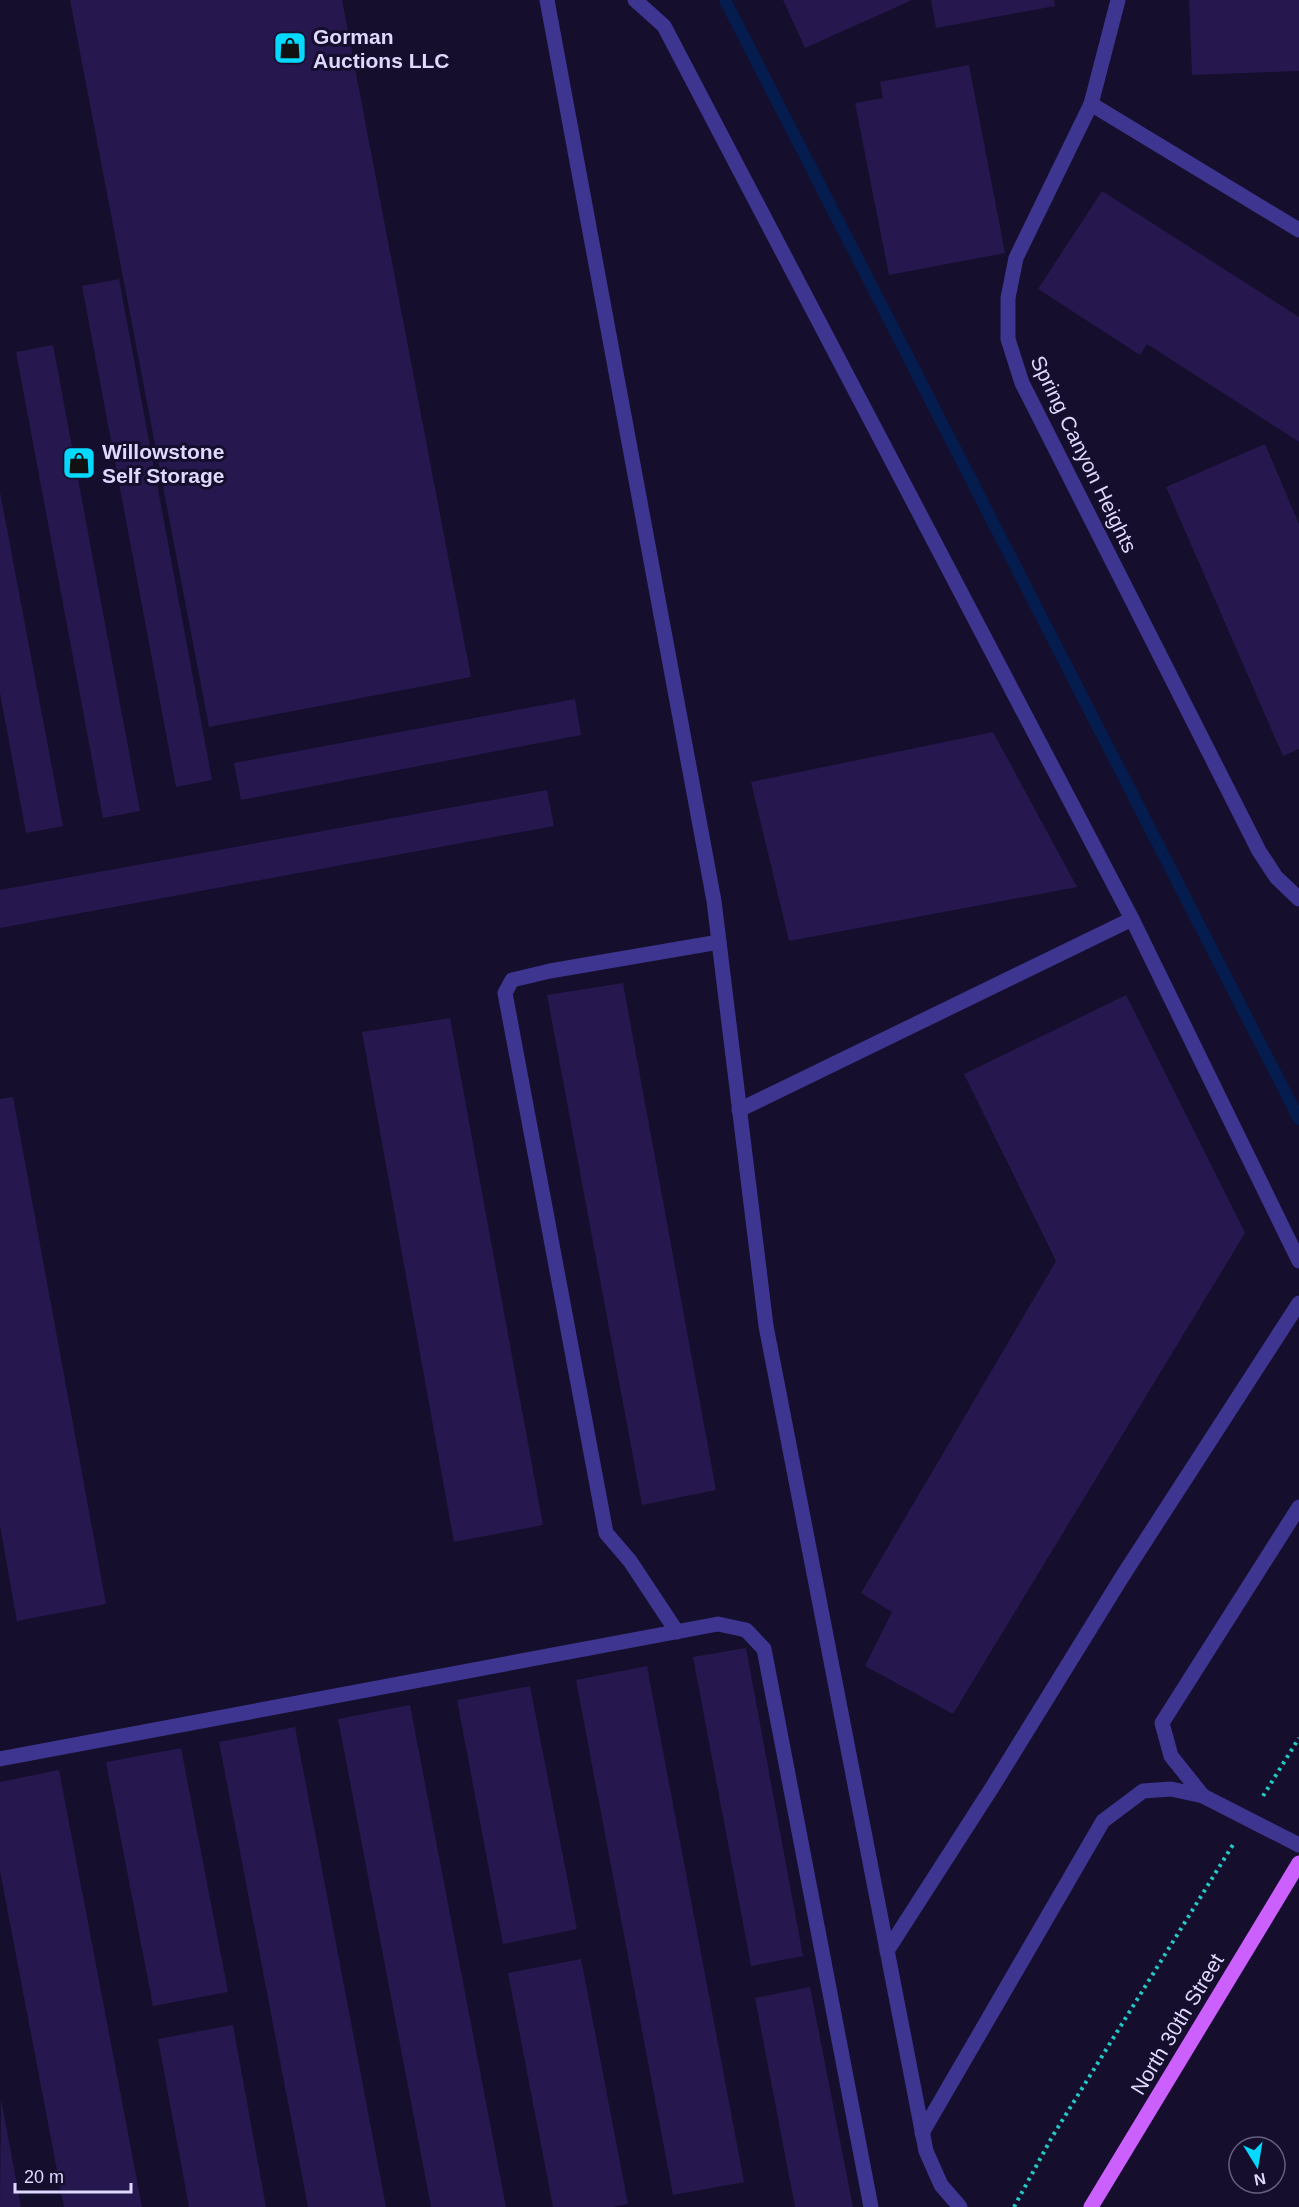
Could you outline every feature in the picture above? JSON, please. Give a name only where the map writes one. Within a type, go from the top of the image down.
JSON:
[{"type":"main road","name":"North 30th Street","points":[[1091,2207],[1299,1863]]},
{"type":"street","points":[[547,0],[711,889],[766,1326],[922,2133],[926,2151],[941,2185],[960,2207]]},
{"type":"street","points":[[635,0],[664,26],[1132,919],[1299,1261]]},
{"type":"street","name":"Spring Canyon Heights","points":[[1118,0],[1091,104],[1016,258],[1008,298],[1008,339],[1022,383],[1259,851],[1275,877],[1299,899]]},
{"type":"street","points":[[1091,104],[1299,230]]},
{"type":"street","points":[[739,1110],[1132,919]]},
{"type":"street","points":[[677,1632],[630,1561],[606,1533],[506,993],[512,980],[550,971],[718,942]]},
{"type":"street","points":[[887,1951],[993,1786],[1122,1576],[1299,1303]]},
{"type":"street","points":[[1203,1796],[1171,1756],[1162,1723],[1299,1507]]},
{"type":"street","points":[[0,1759],[717,1624],[746,1630],[764,1648],[871,2207]]},
{"type":"street","points":[[922,2133],[1103,1821],[1143,1791],[1171,1789],[1203,1796],[1299,1845]]},
{"type":"path","points":[[1014,2207],[1052,2137],[1299,1738]]},
{"type":"building","points":[[70,0],[342,0],[471,677],[209,727]]},
{"type":"building","points":[[783,0],[912,0],[805,48]]},
{"type":"building","points":[[931,0],[1054,0],[1055,6],[936,28]]},
{"type":"building","points":[[1189,0],[1299,0],[1299,71],[1192,75]]},
{"type":"building","points":[[969,65],[1005,253],[889,275],[855,103],[883,98],[880,82]]},
{"type":"building","points":[[1102,191],[1299,317],[1299,442],[1147,344],[1140,355],[1038,289]]},
{"type":"building","points":[[119,279],[212,780],[176,787],[82,286]]},
{"type":"building","points":[[53,345],[140,811],[103,818],[16,352]]},
{"type":"building","points":[[1265,444],[1299,524],[1299,749],[1283,756],[1166,487]]},
{"type":"building","points":[[0,492],[63,826],[26,833],[0,693]]},
{"type":"building","points":[[575,699],[581,735],[241,800],[234,763]]},
{"type":"building","points":[[993,732],[1077,887],[789,941],[751,782]]},
{"type":"building","points":[[547,790],[554,826],[0,928],[0,890]]},
{"type":"building","points":[[623,983],[716,1490],[642,1505],[547,995]]},
{"type":"building","points":[[1126,995],[1245,1233],[953,1714],[865,1666],[892,1612],[861,1593],[1056,1261],[964,1074]]},
{"type":"building","points":[[450,1018],[543,1525],[454,1542],[362,1032]]},
{"type":"building","points":[[13,1097],[106,1604],[17,1621],[0,1526],[0,1099]]},
{"type":"building","points":[[746,1648],[803,1956],[751,1966],[693,1657]]},
{"type":"building","points":[[647,1666],[744,2182],[673,2195],[576,1680]]},
{"type":"building","points":[[530,1686],[577,1929],[503,1944],[457,1700]]},
{"type":"building","points":[[410,1705],[506,2207],[431,2207],[338,1719]]},
{"type":"building","points":[[295,1727],[386,2207],[308,2207],[219,1742]]},
{"type":"building","points":[[181,1748],[228,1992],[153,2006],[106,1762]]},
{"type":"building","points":[[59,1770],[142,2207],[64,2207],[0,1871],[0,1782]]},
{"type":"building","points":[[581,1959],[628,2204],[612,2207],[553,2207],[508,1973]]},
{"type":"building","points":[[810,1987],[853,2207],[795,2207],[755,1998]]},
{"type":"building","points":[[233,2025],[266,2207],[189,2207],[158,2039]]},
{"type":"building","points":[[1,2099],[21,2207],[0,2207]]},
{"type":"waterway","points":[[725,0],[1299,1119]]},
{"type":"place","name":"Gorman Auctions LLC","points":[[290,48]]},
{"type":"place","name":"Willowstone Self Storage","points":[[79,463]]}]
